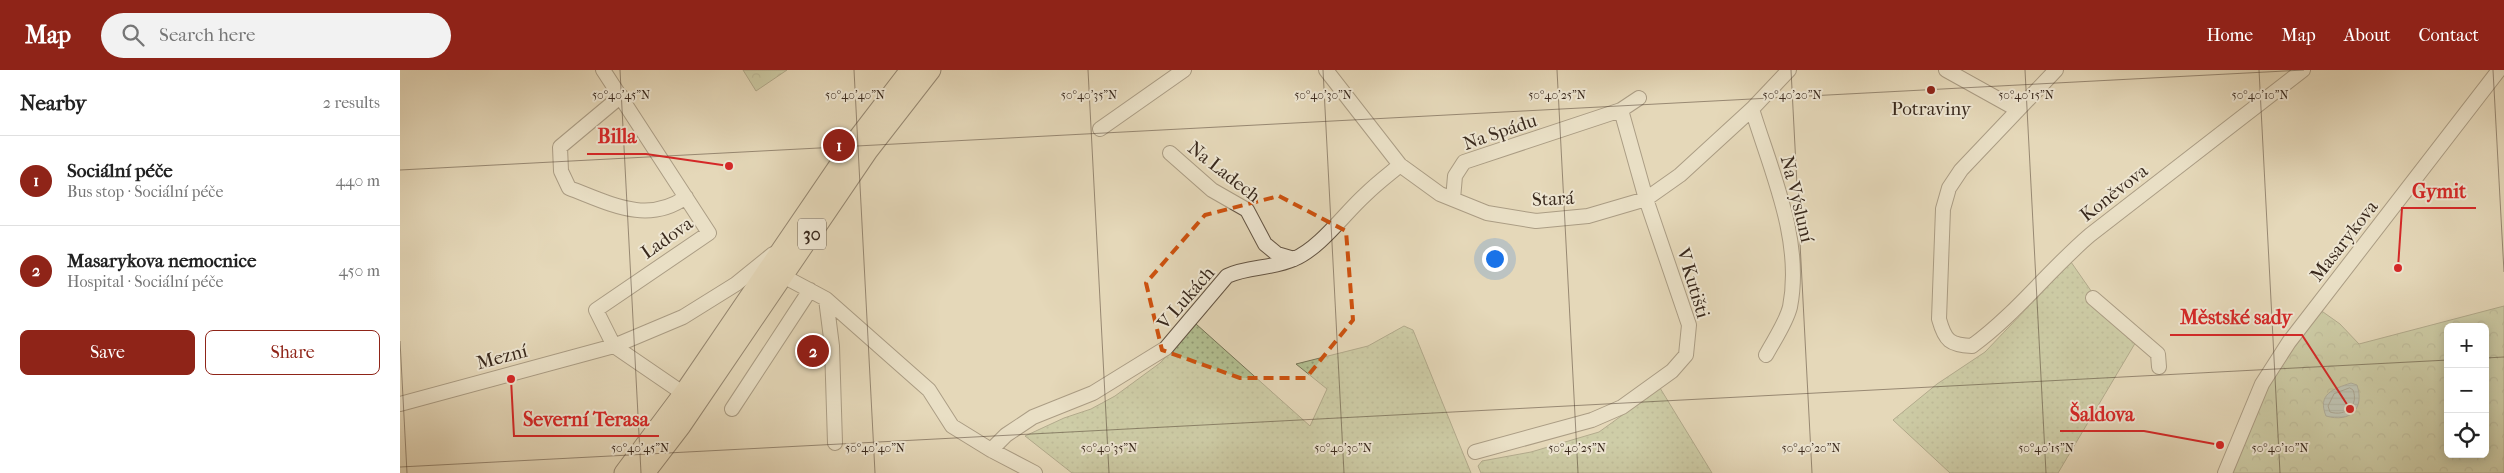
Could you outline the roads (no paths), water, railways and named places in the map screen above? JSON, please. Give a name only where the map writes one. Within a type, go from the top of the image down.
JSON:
[{"type":"main road","name":"30","points":[[645,473],[786,244],[854,143],[910,70]]},
{"type":"main road","name":"30","points":[[624,473],[690,398],[783,276],[868,151],[931,70]]},
{"type":"street","name":"Ladova","points":[[603,70],[709,233],[596,310],[614,346]]},
{"type":"street","points":[[1100,129],[1184,70]]},
{"type":"street","name":"Stará","points":[[1326,70],[1373,133],[1400,165],[1440,194],[1487,213],[1536,221],[1588,216],[1646,199],[1680,175],[1752,109],[1789,70]]},
{"type":"street","points":[[1946,70],[2018,110],[2056,70]]},
{"type":"street","name":"Koněvova","points":[[2018,110],[1961,170],[1949,188],[1942,209],[1939,319],[1943,336],[1955,345],[1972,346],[1993,331],[2065,256],[2093,232],[2303,70]]},
{"type":"street","name":"Masarykova","points":[[2224,473],[2262,384],[2289,342],[2499,70]]},
{"type":"street","points":[[621,96],[560,147],[561,171],[570,188],[620,207],[648,212],[674,206],[686,197]]},
{"type":"street","name":"Na Spádu","points":[[1452,199],[1455,176],[1464,162],[1621,110],[1639,98]]},
{"type":"street","name":"Na Výsluní","points":[[1752,109],[1788,226],[1792,254],[1789,308],[1766,354]]},
{"type":"street","name":"V Kutišti","points":[[1475,452],[1592,420],[1622,407],[1672,372],[1686,355],[1689,325],[1646,199],[1621,110]]},
{"type":"street","name":"Na Ladech","points":[[1170,153],[1212,190],[1247,210],[1265,244],[1277,254],[1294,259]]},
{"type":"street","name":"V Lukách","points":[[991,450],[1006,435],[1033,416],[1093,393],[1166,348],[1228,276],[1239,270],[1270,267],[1294,259],[1309,250],[1366,194],[1400,165]]},
{"type":"street","name":"Mezní","points":[[400,404],[614,346],[683,317],[736,284],[786,244]]},
{"type":"street","points":[[783,276],[826,299],[929,390],[952,426],[991,450],[1035,473]]},
{"type":"street","points":[[732,409],[810,290]]},
{"type":"street","points":[[2093,298],[2158,354],[2159,367]]},
{"type":"street","points":[[826,299],[832,346],[835,442]]},
{"type":"street","points":[[614,346],[690,398]]},
{"type":"water","points":[[2351,383],[2357,385],[2359,394],[2359,401],[2354,412],[2348,416],[2335,418],[2326,416],[2324,402],[2328,393]]},
{"type":"place","name":"Potraviny","points":[[1931,90]]},
{"type":"place","name":"Sociální péče","points":[[839,145]]},
{"type":"place","name":"Billa","points":[[729,166]]},
{"type":"place","name":"Gymit","points":[[2398,268]]},
{"type":"place","name":"Masarykova nemocnice","points":[[813,351]]},
{"type":"place","name":"Severní Terasa","points":[[511,379]]},
{"type":"place","name":"Městské sady","points":[[2350,409]]},
{"type":"place","name":"Šaldova","points":[[2220,445]]}]
